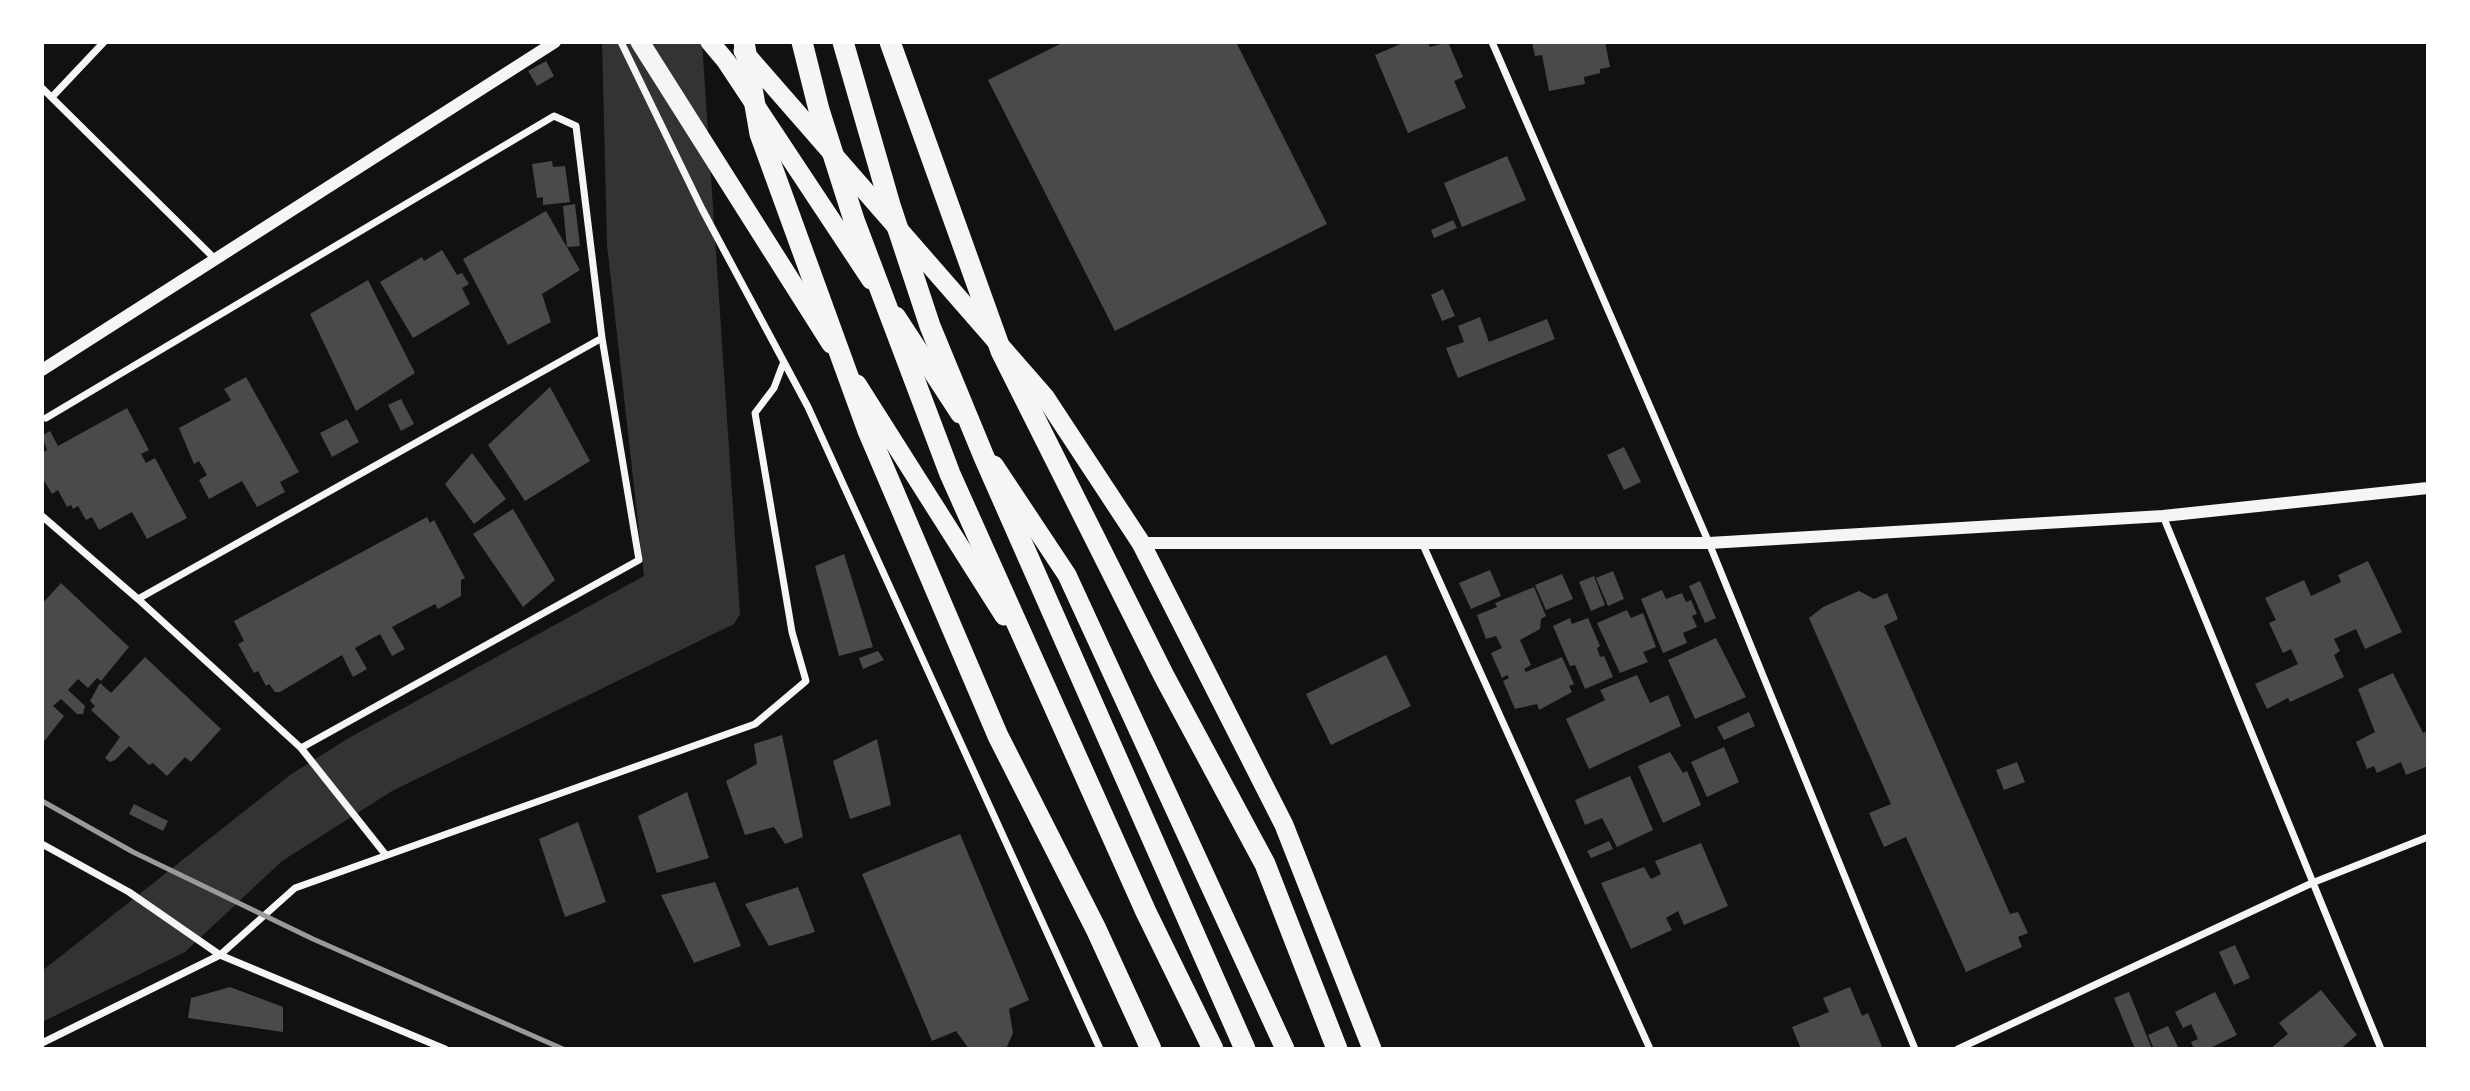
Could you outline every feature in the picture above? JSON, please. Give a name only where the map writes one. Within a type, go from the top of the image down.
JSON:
[{"type":"highway","points":[[640,42],[996,600],[1204,1049]]},
{"type":"highway","points":[[710,42],[726,61],[1067,575],[1285,1049]]},
{"type":"highway","points":[[735,42],[1045,397],[1141,543],[1284,825],[1372,1049]]},
{"type":"highway","points":[[744,42],[760,134],[868,431],[998,736],[1097,929],[1151,1049]]},
{"type":"highway","points":[[802,42],[847,195],[897,338],[950,474],[1055,713],[1213,1049]]},
{"type":"highway","points":[[843,42],[890,205],[930,326],[984,457],[1245,1049]]},
{"type":"highway","points":[[890,42],[1001,351],[1164,676],[1265,864],[1337,1049]]},
{"type":"street","points":[[52,97],[104,42]]},
{"type":"street","points":[[42,370],[555,42]]},
{"type":"street","points":[[621,42],[702,209],[807,407],[1100,1049]]},
{"type":"street","points":[[1492,42],[1709,543],[1915,1049]]},
{"type":"street","points":[[42,88],[214,258]]},
{"type":"street","points":[[46,418],[554,116],[576,126],[602,338],[639,560],[301,748]]},
{"type":"street","points":[[138,599],[602,338]]},
{"type":"street","points":[[42,1043],[220,955],[295,888],[385,853],[472,826],[755,724],[806,681],[792,632],[755,413],[774,388],[783,364]]},
{"type":"street","points":[[1141,543],[1709,543],[2163,516],[2428,488]]},
{"type":"street","points":[[42,516],[138,599],[301,748],[385,853]]},
{"type":"street","points":[[2163,516],[2381,1049]]},
{"type":"street","points":[[1423,545],[1650,1049]]},
{"type":"street","points":[[1958,1049],[2312,883],[2428,837]]},
{"type":"street","points":[[42,844],[129,892],[220,955],[445,1049]]},
{"type":"shaded area","points":[[602,42],[702,42],[740,614],[734,624],[392,791],[282,861],[185,952],[42,1022],[42,971],[290,775],[347,739],[644,576],[607,245]]},
{"type":"building","points":[[1064,42],[1236,42],[1327,224],[1115,331],[988,80]]},
{"type":"building","points":[[1405,42],[1427,42],[1430,47],[1448,42],[1463,77],[1454,81],[1466,108],[1408,133],[1375,55]]},
{"type":"building","points":[[1532,42],[1605,42],[1610,67],[1584,77],[1585,84],[1549,91],[1542,55],[1535,56]]},
{"type":"building","points":[[546,61],[554,76],[537,86],[528,71]]},
{"type":"building","points":[[1507,156],[1526,200],[1462,227],[1444,183]]},
{"type":"building","points":[[552,161],[553,167],[565,166],[570,202],[543,205],[543,197],[537,198],[532,164]]},
{"type":"building","points":[[575,204],[580,246],[567,247],[563,206]]},
{"type":"building","points":[[546,211],[580,270],[542,294],[551,322],[508,345],[463,259]]},
{"type":"building","points":[[1453,220],[1457,228],[1434,238],[1431,230]]},
{"type":"building","points":[[442,250],[457,275],[462,273],[469,284],[462,288],[470,304],[413,338],[380,282],[422,257],[424,261]]},
{"type":"building","points":[[368,280],[415,373],[356,411],[310,314]]},
{"type":"building","points":[[1443,289],[1455,316],[1442,321],[1431,295]]},
{"type":"building","points":[[1480,317],[1489,342],[1547,319],[1555,339],[1458,378],[1446,348],[1464,342],[1458,326]]},
{"type":"building","points":[[246,377],[299,472],[280,482],[285,492],[257,507],[242,481],[209,499],[199,480],[207,475],[199,461],[194,464],[179,428],[231,400],[224,389]]},
{"type":"building","points":[[550,387],[590,461],[525,501],[488,445]]},
{"type":"building","points":[[401,399],[414,424],[401,431],[388,405]]},
{"type":"building","points":[[127,408],[149,450],[141,454],[146,463],[155,458],[187,518],[147,539],[132,512],[99,530],[92,517],[86,520],[78,506],[73,509],[71,505],[67,507],[58,490],[52,494],[42,477],[42,453],[47,450],[42,436],[50,431],[58,446]]},
{"type":"building","points":[[347,419],[359,442],[332,457],[320,433]]},
{"type":"building","points":[[1624,447],[1641,482],[1624,490],[1607,455]]},
{"type":"building","points":[[472,453],[506,499],[474,524],[445,484]]},
{"type":"building","points":[[513,509],[555,580],[523,607],[473,534]]},
{"type":"building","points":[[427,517],[430,523],[434,520],[465,578],[461,580],[461,596],[438,609],[435,604],[392,627],[405,649],[392,656],[380,634],[355,648],[367,669],[353,677],[342,655],[280,692],[275,692],[269,684],[266,686],[258,671],[254,673],[238,644],[244,641],[234,621]]},
{"type":"building","points":[[844,554],[873,647],[839,656],[815,566]]},
{"type":"building","points":[[2368,561],[2402,632],[2365,649],[2356,629],[2334,639],[2340,651],[2334,655],[2344,677],[2290,702],[2288,698],[2267,709],[2255,684],[2298,664],[2291,649],[2283,653],[2269,623],[2276,620],[2265,598],[2304,580],[2311,596],[2341,582],[2338,575]]},
{"type":"building","points":[[1490,570],[1501,596],[1471,609],[1459,583]]},
{"type":"building","points":[[1613,571],[1624,599],[1608,606],[1596,578]]},
{"type":"building","points":[[1562,574],[1573,599],[1546,610],[1535,585]]},
{"type":"building","points":[[1594,576],[1605,605],[1591,611],[1579,582]]},
{"type":"building","points":[[1700,581],[1716,618],[1705,623],[1689,586]]},
{"type":"building","points":[[61,583],[129,647],[101,681],[97,678],[88,688],[78,679],[68,690],[85,706],[83,714],[77,714],[61,699],[53,706],[64,716],[42,744],[42,604]]},
{"type":"building","points":[[1534,587],[1546,616],[1541,619],[1540,629],[1520,640],[1531,665],[1524,669],[1526,672],[1562,657],[1574,684],[1569,686],[1572,692],[1539,710],[1537,704],[1515,709],[1503,681],[1509,678],[1507,675],[1502,678],[1491,653],[1502,648],[1496,636],[1486,639],[1477,615],[1497,607],[1495,603]]},
{"type":"building","points":[[1662,590],[1666,599],[1682,593],[1686,602],[1691,600],[1697,614],[1692,616],[1697,627],[1683,633],[1687,643],[1663,653],[1641,599]]},
{"type":"building","points":[[1859,591],[1874,599],[1887,593],[1898,619],[1884,626],[2010,914],[2018,912],[2028,933],[2018,937],[2022,947],[1966,972],[1906,837],[1884,847],[1869,813],[1891,804],[1809,618],[1823,607]]},
{"type":"building","points":[[1627,610],[1631,618],[1643,613],[1656,647],[1643,652],[1648,662],[1620,673],[1597,623]]},
{"type":"building","points":[[1570,618],[1572,624],[1588,618],[1600,646],[1597,648],[1600,657],[1604,656],[1613,677],[1585,689],[1575,665],[1570,666],[1553,626]]},
{"type":"building","points":[[1716,638],[1746,697],[1695,719],[1668,660]]},
{"type":"building","points":[[878,651],[884,660],[863,669],[859,658]]},
{"type":"building","points":[[1386,655],[1411,706],[1331,745],[1306,694]]},
{"type":"building","points":[[145,657],[221,729],[191,762],[185,757],[167,776],[153,763],[149,765],[129,746],[115,760],[110,762],[105,758],[120,737],[91,710],[95,706],[90,701],[100,683],[111,693]]},
{"type":"building","points":[[2393,673],[2423,733],[2428,731],[2428,766],[2406,775],[2401,762],[2377,773],[2374,766],[2367,769],[2356,742],[2375,732],[2358,689]]},
{"type":"building","points":[[1637,675],[1650,703],[1668,695],[1681,726],[1589,769],[1566,719],[1605,700],[1600,690]]},
{"type":"building","points":[[1749,712],[1755,726],[1724,740],[1717,727]]},
{"type":"building","points":[[782,735],[803,837],[785,844],[774,827],[745,835],[726,781],[757,764],[754,744]]},
{"type":"building","points":[[877,739],[891,805],[850,819],[833,761]]},
{"type":"building","points":[[1724,747],[1739,782],[1707,797],[1691,762]]},
{"type":"building","points":[[1670,752],[1683,773],[1687,771],[1701,805],[1663,823],[1638,766]]},
{"type":"building","points":[[2017,762],[2025,782],[2004,790],[1996,770]]},
{"type":"building","points":[[1630,776],[1653,830],[1617,847],[1602,818],[1585,825],[1575,800]]},
{"type":"building","points":[[687,792],[709,858],[657,873],[638,816]]},
{"type":"building","points":[[134,804],[168,821],[163,831],[129,814]]},
{"type":"building","points":[[578,822],[606,902],[565,917],[539,839]]},
{"type":"building","points":[[960,834],[1029,1000],[1009,1009],[1013,1033],[1006,1049],[969,1049],[956,1031],[932,1041],[862,874]]},
{"type":"building","points":[[1609,841],[1613,849],[1591,858],[1587,851]]},
{"type":"building","points":[[1701,843],[1728,906],[1684,925],[1678,911],[1666,918],[1672,930],[1631,949],[1601,883],[1644,867],[1651,879],[1661,874],[1655,861]]},
{"type":"building","points":[[715,882],[741,946],[694,963],[661,895]]},
{"type":"building","points":[[798,887],[815,932],[769,946],[745,904]]},
{"type":"building","points":[[2235,945],[2250,978],[2234,985],[2219,952]]},
{"type":"building","points":[[230,987],[283,1007],[283,1032],[188,1018],[191,998]]},
{"type":"building","points":[[1850,987],[1862,1016],[1868,1013],[1883,1049],[1801,1049],[1792,1027],[1829,1012],[1823,998]]},
{"type":"building","points":[[2321,990],[2357,1035],[2340,1049],[2270,1049],[2288,1034],[2279,1023]]},
{"type":"building","points":[[2129,992],[2152,1049],[2135,1049],[2114,998]]},
{"type":"building","points":[[2215,992],[2237,1035],[2208,1049],[2194,1049],[2191,1042],[2198,1039],[2191,1024],[2183,1028],[2175,1012]]},
{"type":"building","points":[[2168,1026],[2179,1049],[2154,1049],[2148,1035]]},
{"type":"railway","points":[[42,801],[133,852],[313,939],[563,1049]]}]
